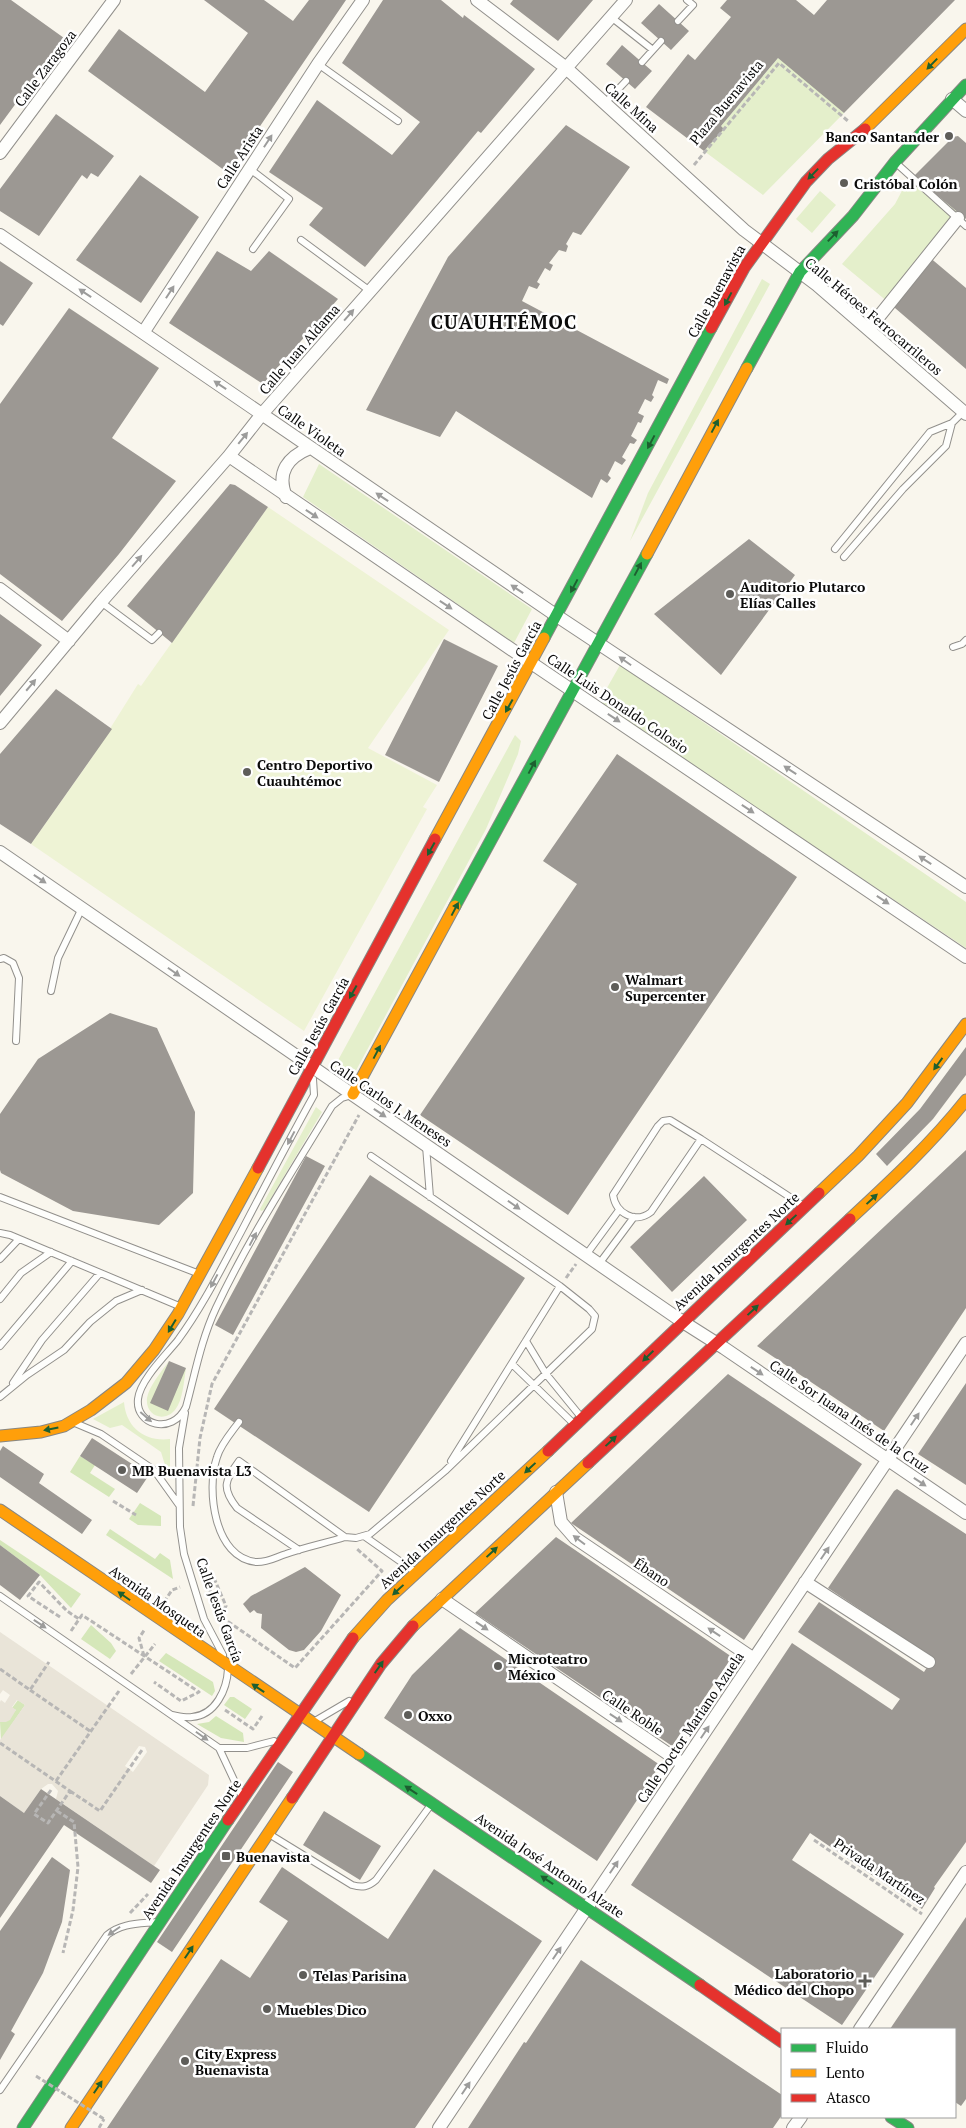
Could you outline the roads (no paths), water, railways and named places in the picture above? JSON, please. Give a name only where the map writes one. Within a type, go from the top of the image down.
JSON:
[{"type":"main road","name":"Calle Buenavista","points":[[557,616],[744,268],[761,242],[806,182],[828,159],[861,133],[966,29]]},
{"type":"main road","points":[[353,1094],[800,272],[853,216],[895,162],[966,85]]},
{"type":"main road","name":"Calle Jesús García","points":[[0,1436],[53,1429],[71,1422],[108,1399],[128,1382],[148,1360],[183,1308],[557,616]]},
{"type":"main road","name":"Avenida Insurgentes Norte","points":[[23,2128],[283,1737],[356,1634],[387,1600],[579,1422],[858,1156],[907,1103],[966,1024]]},
{"type":"main road","points":[[71,2128],[332,1737],[398,1643],[556,1492],[904,1169],[943,1129],[966,1100]]},
{"type":"main road","name":"Avenida Mosqueta","points":[[0,1510],[299,1715]]},
{"type":"main road","name":"Avenida José Antonio Alzate","points":[[299,1715],[308,1725],[332,1737],[587,1907],[781,2041]]},
{"type":"main road","points":[[893,2118],[908,2128]]},
{"type":"street","name":"Calle Zaragoza","points":[[0,153],[114,0]]},
{"type":"street","name":"Calle Arista","points":[[143,333],[318,64],[363,0]]},
{"type":"street","name":"Calle Mina","points":[[477,0],[565,67],[744,230],[761,242]]},
{"type":"street","name":"Calle Juan Aldama","points":[[0,722],[101,602],[229,456],[262,414],[565,67],[626,0]]},
{"type":"street","points":[[952,99],[966,111]]},
{"type":"street","points":[[869,329],[962,222]]},
{"type":"street","name":"Calle Violeta","points":[[0,235],[557,616]]},
{"type":"street","name":"Calle Héroes Ferrocarrileros","points":[[761,242],[869,329],[965,412]]},
{"type":"street","points":[[286,496],[282,486],[283,473],[289,462],[298,453],[310,448]]},
{"type":"street","name":"Calle Luis Donaldo Colosio","points":[[229,456],[532,664],[966,957]]},
{"type":"street","points":[[0,589],[69,641]]},
{"type":"street","points":[[557,616],[966,887]]},
{"type":"street","name":"Calle Carlos J. Meneses","points":[[2,857],[82,908],[683,1322],[717,1343]]},
{"type":"street","name":"Calle Sor Juana Inés de la Cruz","points":[[717,1343],[966,1513]]},
{"type":"street","name":"Calle Doctor Mariano Azuela","points":[[439,2128],[966,1343]]},
{"type":"street","name":"Ébano","points":[[556,1492],[561,1522],[575,1538],[754,1659]]},
{"type":"street","points":[[805,1582],[929,1662]]},
{"type":"street","name":"Calle Roble","points":[[442,1599],[683,1764]]},
{"type":"street","points":[[861,2028],[966,1872]]},
{"type":"lane","points":[[678,21],[693,5],[687,0]]},
{"type":"lane","points":[[611,17],[653,50]]},
{"type":"lane","points":[[642,62],[661,40]]},
{"type":"lane","points":[[318,64],[398,121]]},
{"type":"lane","points":[[605,103],[626,81]]},
{"type":"lane","points":[[895,162],[962,222]]},
{"type":"lane","points":[[250,169],[290,199],[253,249]]},
{"type":"lane","points":[[301,240],[370,291]]},
{"type":"lane","points":[[835,549],[930,432],[952,423],[965,412]]},
{"type":"lane","points":[[844,557],[903,489],[946,446],[952,423]]},
{"type":"lane","points":[[101,602],[152,640],[159,633]]},
{"type":"lane","points":[[953,647],[962,644],[966,640]]},
{"type":"lane","points":[[51,990],[58,958],[82,908]]},
{"type":"lane","points":[[0,959],[4,958],[13,963],[19,978],[16,1041]]},
{"type":"lane","points":[[186,1407],[182,1416],[173,1423],[162,1425],[151,1422],[143,1416],[138,1409],[138,1398],[142,1387],[178,1340],[207,1295],[314,1095],[312,1067]]},
{"type":"lane","name":"Calle Jesús García","points":[[172,1715],[191,1717],[201,1715],[210,1709],[224,1690],[228,1667],[223,1653],[204,1619],[184,1554],[180,1506],[179,1448],[186,1407],[200,1349],[215,1309],[265,1217],[332,1106],[342,1098],[353,1094]]},
{"type":"lane","points":[[702,1139],[651,1212],[645,1217],[634,1218],[619,1210],[614,1203],[613,1195],[658,1126],[663,1121],[670,1120],[676,1122],[702,1139],[805,1208]]},
{"type":"lane","points":[[426,1144],[430,1197]]},
{"type":"lane","points":[[239,1422],[217,1455],[214,1467],[212,1495],[219,1525],[228,1546],[241,1557],[256,1562],[272,1561],[285,1554],[345,1537],[370,1534],[445,1471],[592,1329],[595,1316],[560,1286],[371,1156]]},
{"type":"lane","points":[[0,1198],[185,1267],[200,1276]]},
{"type":"lane","points":[[584,1254],[619,1210]]},
{"type":"lane","points":[[599,1264],[634,1218]]},
{"type":"lane","points":[[0,1233],[51,1252],[183,1308]]},
{"type":"lane","points":[[0,1259],[19,1239]]},
{"type":"lane","points":[[0,1299],[21,1273],[51,1252]]},
{"type":"lane","points":[[0,1346],[72,1261]]},
{"type":"lane","points":[[8,1391],[42,1340],[100,1273]]},
{"type":"lane","points":[[445,1471],[560,1286]]},
{"type":"lane","points":[[0,1397],[64,1350],[90,1322],[116,1301],[142,1290]]},
{"type":"lane","points":[[526,1341],[579,1422]]},
{"type":"lane","points":[[512,1364],[534,1386],[579,1422]]},
{"type":"lane","name":"Calle Jesús García","points":[[71,1422],[101,1434],[154,1470],[166,1484],[180,1506]]},
{"type":"lane","points":[[299,1550],[237,1508],[230,1500],[226,1489],[227,1477],[239,1461],[345,1537]]},
{"type":"lane","points":[[364,1536],[417,1573]]},
{"type":"lane","points":[[0,1596],[219,1748],[243,1798]]},
{"type":"lane","points":[[308,1725],[363,1692]]},
{"type":"lane","points":[[219,1748],[247,1748],[283,1737],[297,1730]]},
{"type":"lane","points":[[268,1834],[352,1885],[369,1886],[376,1880],[432,1804]]},
{"type":"lane","points":[[0,2090],[107,1935],[116,1928],[127,1924],[160,1922]]},
{"type":"place","name":"Banco Santander","points":[[949,136]]},
{"type":"place","name":"Cristóbal Colón","points":[[844,183]]},
{"type":"place","name":"Auditorio Plutarco Elías Calles","points":[[730,594]]},
{"type":"place","name":"Centro Deportivo Cuauhtémoc","points":[[247,772]]},
{"type":"place","name":"Walmart Supercenter","points":[[615,987]]},
{"type":"place","name":"MB Buenavista L3","points":[[122,1470]]},
{"type":"place","name":"Microteatro México","points":[[498,1666]]},
{"type":"place","name":"Oxxo","points":[[408,1715]]},
{"type":"place","name":"Buenavista","points":[[226,1856]]},
{"type":"place","name":"Telas Parisina","points":[[303,1975]]},
{"type":"place","name":"Laboratorio Médico del Chopo","points":[[865,1981]]},
{"type":"place","name":"Muebles Dico","points":[[267,2009]]},
{"type":"place","name":"City Express Buenavista","points":[[185,2061]]},
{"type":"district","name":"CUAUHTÉMOC","points":[[504,321]]}]
